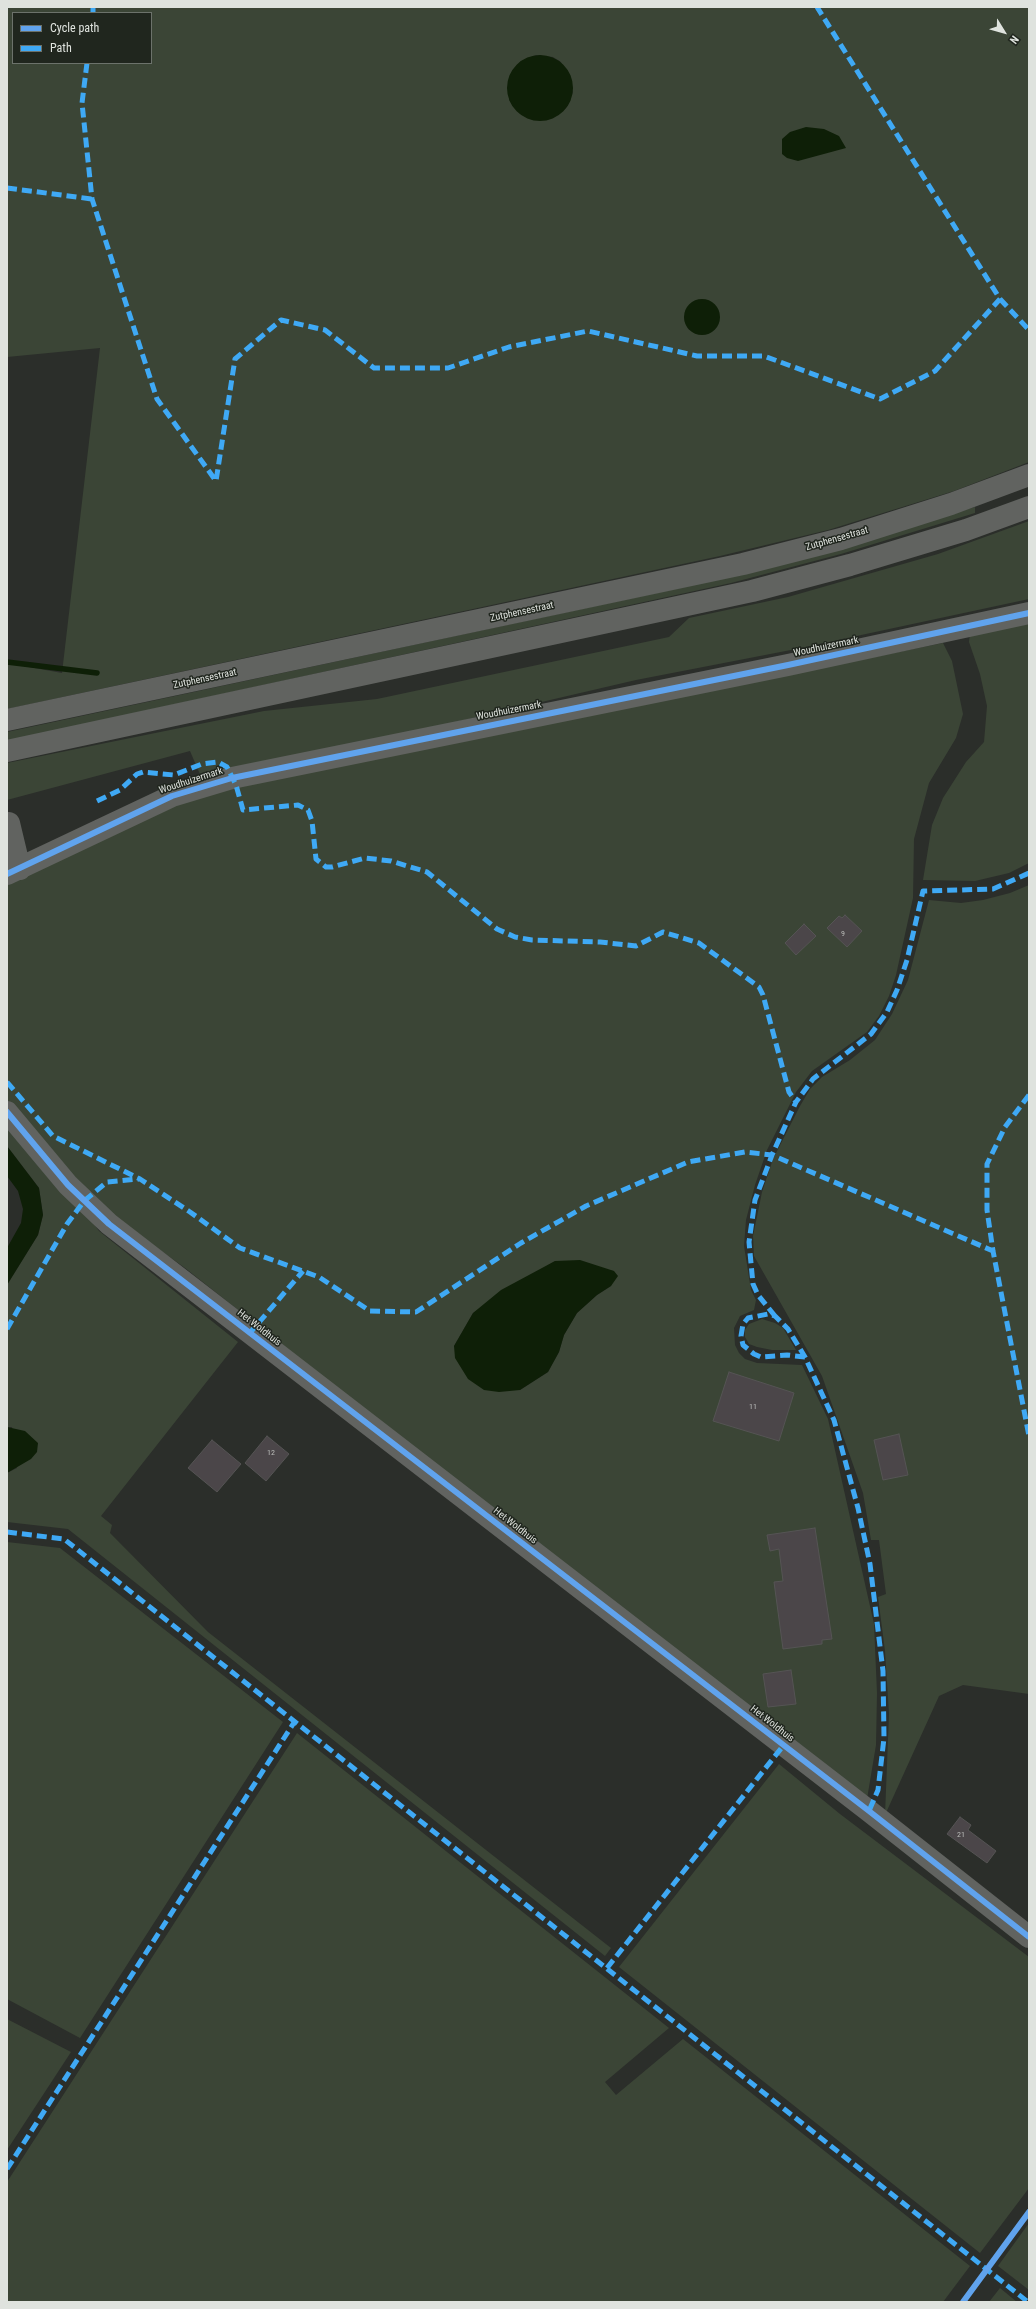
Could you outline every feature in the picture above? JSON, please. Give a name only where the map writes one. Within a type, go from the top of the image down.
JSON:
[{"type":"street","name":"Zutphensestraat","points":[[7,720],[743,564],[841,539],[951,504],[1029,475]]},
{"type":"street","points":[[7,751],[752,591],[857,563],[966,530],[1029,507]]},
{"type":"street","name":"Woudhuizermark","points":[[14,872],[172,796],[232,778],[788,665],[1029,613]]},
{"type":"street","points":[[10,823],[14,872]]},
{"type":"street","name":"Het Woldhuis","points":[[7,1112],[68,1185],[109,1224],[869,1812],[1029,1938]]},
{"type":"shaded area","points":[[7,7],[1029,7],[1029,462],[954,491],[828,530],[720,556],[7,709],[7,663],[62,673],[100,348],[7,357]],"holes":[[[536,55],[553,57],[561,62],[573,92],[566,108],[552,118],[520,114],[509,100],[520,62]],[[684,317],[709,333],[697,334],[688,329]]]},
{"type":"shaded area","points":[[540,55],[553,58],[563,65],[570,75],[573,88],[570,101],[563,111],[553,118],[540,121],[527,118],[517,111],[510,101],[507,88],[510,75],[517,65],[527,58]]},
{"type":"shaded area","points":[[806,127],[824,129],[839,136],[846,148],[798,161],[787,158],[782,154],[782,139],[790,132]]},
{"type":"shaded area","points":[[702,299],[712,302],[717,307],[720,317],[717,327],[712,332],[702,335],[692,332],[687,327],[684,317],[687,307],[692,302]]},
{"type":"shaded area","points":[[975,507],[975,513],[841,554],[731,583],[7,741],[7,732],[726,578]]},
{"type":"shaded area","points":[[1029,521],[1029,599],[796,649],[636,680],[297,759],[202,779],[190,751],[7,800],[7,763],[264,711],[377,699],[669,637],[689,618],[788,597],[938,554]]},
{"type":"shaded area","points":[[1029,619],[1029,863],[1009,873],[975,881],[923,880],[932,825],[943,798],[966,762],[984,742],[987,706],[980,674],[969,642],[970,633]]},
{"type":"shaded area","points":[[943,643],[952,661],[963,714],[956,738],[929,783],[914,839],[913,898],[896,975],[889,996],[879,1016],[867,1032],[812,1071],[796,1092],[767,1150],[755,1185],[746,1220],[744,1246],[751,1290],[756,1300],[754,1310],[740,1316],[734,1328],[735,1345],[739,1353],[745,1359],[757,1363],[802,1365],[828,1419],[874,1624],[877,1693],[876,1745],[867,1799],[380,1422],[185,1268],[106,1211],[27,1125],[7,1100],[7,884],[198,794]],"holes":[[[555,1261],[614,1271],[611,1286],[597,1295],[577,1313],[564,1335],[559,1352],[548,1372],[520,1390],[454,1346],[473,1313]]]},
{"type":"shaded area","points":[[1029,885],[1029,1694],[963,1685],[939,1696],[885,1815],[889,1714],[885,1651],[878,1597],[886,1594],[879,1540],[871,1540],[863,1493],[822,1376],[754,1256],[753,1236],[762,1192],[773,1159],[810,1089],[822,1077],[850,1060],[875,1040],[892,1014],[908,980],[929,900],[961,903],[983,900],[1010,893]]},
{"type":"shaded area","points":[[7,1120],[76,1200],[99,1231],[238,1342],[101,1516],[112,1525],[110,1533],[208,1632],[611,1948],[605,1956],[68,1529],[7,1522],[7,1473],[17,1468],[12,1427],[7,1427],[7,1285],[38,1235],[43,1215],[39,1188],[7,1146]]},
{"type":"shaded area","points":[[7,1146],[39,1188],[43,1215],[38,1235],[7,1285],[7,1248],[21,1223],[23,1209],[18,1191],[7,1176]]},
{"type":"shaded area","points":[[580,1260],[614,1271],[618,1276],[611,1286],[597,1295],[577,1313],[564,1335],[559,1352],[548,1372],[520,1390],[499,1392],[484,1390],[468,1379],[455,1358],[454,1346],[473,1313],[501,1290],[555,1261]]},
{"type":"shaded area","points":[[762,1319],[775,1323],[783,1328],[796,1350],[772,1350],[749,1344],[745,1337],[745,1330],[749,1324]]},
{"type":"shaded area","points":[[7,1427],[25,1431],[38,1443],[37,1452],[31,1459],[7,1473]]},
{"type":"shaded area","points":[[7,1542],[60,1548],[283,1722],[80,2038],[7,1999]]},
{"type":"shaded area","points":[[297,1733],[669,2028],[605,2082],[616,2095],[683,2039],[970,2266],[943,2302],[7,2302],[7,2182]]},
{"type":"shaded area","points":[[779,1764],[840,1814],[1029,1957],[1029,2188],[980,2253],[619,1967]]},
{"type":"shaded area","points":[[7,2019],[71,2052],[7,2150]]},
{"type":"shaded area","points":[[1029,2223],[1029,2290],[998,2266]]},
{"type":"shaded area","points":[[1000,2288],[1017,2302],[989,2302]]},
{"type":"building","points":[[845,915],[862,931],[847,947],[827,928],[839,916],[842,918]]},
{"type":"building","points":[[804,924],[816,936],[796,955],[785,943]]},
{"type":"building","points":[[729,1372],[794,1393],[779,1441],[713,1421]]},
{"type":"building","points":[[899,1434],[908,1475],[883,1480],[874,1440]]},
{"type":"building","points":[[267,1436],[289,1454],[266,1481],[245,1463]]},
{"type":"building","points":[[212,1440],[241,1464],[217,1492],[188,1468]]},
{"type":"building","points":[[815,1528],[832,1639],[822,1640],[822,1644],[783,1649],[774,1582],[783,1581],[779,1549],[770,1551],[767,1535]]},
{"type":"building","points":[[791,1670],[796,1704],[768,1707],[763,1674]]},
{"type":"building","points":[[960,1817],[971,1825],[968,1830],[996,1851],[987,1863],[947,1834]]},
{"type":"waterway","points":[[7,662],[97,673]]},
{"type":"marked path","points":[[93,7],[93,12]]},
{"type":"marked path","points":[[87,64],[82,103],[92,199],[157,399],[216,481],[235,359],[281,320],[325,330],[374,368],[448,368],[509,347],[588,331],[697,356],[764,356],[880,399],[935,371],[1000,299],[817,7]]},
{"type":"marked path","points":[[7,188],[92,199]]},
{"type":"marked path","points":[[1000,299],[1029,330]]},
{"type":"marked path","points":[[97,801],[120,790],[137,774],[143,772],[174,775],[202,764],[218,762],[227,767],[236,785],[243,810],[298,805],[308,810],[312,821],[316,859],[326,867],[332,867],[365,858],[391,861],[427,872],[497,929],[515,937],[532,940],[600,942],[636,946],[663,932],[699,943],[759,987],[763,995],[789,1092],[796,1102]]},
{"type":"marked path","points":[[775,1316],[758,1295],[753,1284],[749,1242],[755,1200],[772,1155],[796,1102],[813,1079],[871,1034],[887,1012],[897,990],[907,960],[923,891],[993,889],[1029,873]]},
{"type":"marked path","points":[[7,1082],[53,1136],[140,1179],[190,1212],[240,1248],[319,1277],[370,1311],[416,1312],[521,1243],[586,1206],[688,1162],[745,1152],[772,1155],[993,1251]]},
{"type":"marked path","points":[[1029,1095],[1005,1127],[987,1164],[987,1210],[993,1251],[1029,1436]]},
{"type":"marked path","points":[[7,1329],[67,1224],[84,1201],[107,1182],[139,1179]]},
{"type":"marked path","points":[[249,1334],[303,1271]]},
{"type":"marked path","points":[[805,1357],[787,1355],[761,1357],[754,1354],[743,1345],[741,1336],[743,1324],[748,1318],[768,1314],[775,1316],[788,1329],[805,1357],[834,1420],[858,1508],[870,1564],[883,1671],[884,1738],[878,1790],[869,1811]]},
{"type":"marked path","points":[[7,1532],[64,1539],[1028,2302]]},
{"type":"marked path","points":[[7,2169],[295,1721]]},
{"type":"marked path","points":[[607,1968],[783,1746]]},
{"type":"cycle path","points":[[7,874],[172,796],[232,778],[788,665],[1029,613]]},
{"type":"cycle path","points":[[7,1112],[68,1185],[109,1224],[869,1811],[1029,1937]]},
{"type":"cycle path","points":[[963,2302],[1029,2212]]}]
